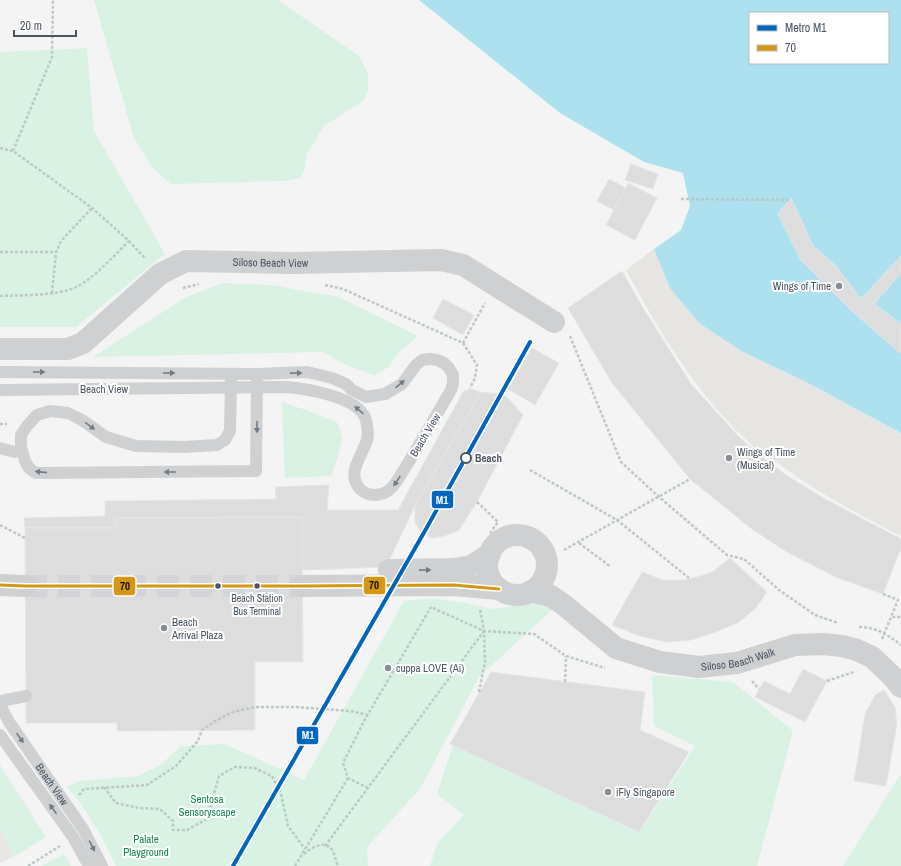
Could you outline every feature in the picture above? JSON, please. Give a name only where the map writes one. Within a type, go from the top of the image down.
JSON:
[{"type":"street","name":"Siloso Beach View","points":[[0,349],[68,349],[83,343],[160,274],[186,260],[292,263],[441,260],[463,265],[554,322]]},
{"type":"street","name":"Siloso Beach Walk","points":[[573,613],[566,601],[555,553],[541,547],[535,541],[527,537],[518,535],[501,540],[494,546],[490,554],[471,566],[455,569],[302,579],[453,585],[499,589],[507,593],[515,594],[531,592],[551,596],[616,648],[660,662],[700,667],[737,663],[795,644],[842,646],[857,650],[872,657],[901,687]]},
{"type":"street","points":[[531,592],[544,580],[547,572],[547,564],[555,553]]},
{"type":"street","points":[[490,554],[488,562],[490,576],[499,589]]},
{"type":"lane","name":"Beach View","points":[[0,372],[257,374],[307,372],[332,378],[346,384],[352,390],[366,397],[385,394],[402,384],[416,365],[422,360],[430,359],[444,363],[449,368],[453,383],[451,390],[391,490],[384,494],[377,495],[369,494],[363,491],[354,479],[356,464],[367,439],[367,426],[364,414],[354,406],[323,393],[287,387],[0,390]]},
{"type":"lane","points":[[232,373],[230,431],[225,440],[217,445],[184,447],[136,446],[106,437],[82,420],[68,413],[50,411],[37,415],[21,435],[21,447],[25,461],[29,468],[36,473],[256,471],[257,374]]},
{"type":"lane","points":[[0,448],[15,452]]},
{"type":"lane","points":[[0,701],[26,696]]},
{"type":"lane","name":"Beach View","points":[[0,705],[8,722],[83,829],[102,866]]},
{"type":"lane","name":"Beach View","points":[[0,735],[73,837],[89,866]]},
{"type":"path","points":[[14,151],[52,57],[53,0]]},
{"type":"path","points":[[0,148],[14,151],[92,208],[146,259],[140,264]]},
{"type":"path","points":[[680,199],[789,200]]},
{"type":"path","points":[[52,292],[56,252],[61,241],[92,208]]},
{"type":"path","points":[[0,296],[65,291],[76,287],[87,280],[129,242]]},
{"type":"path","points":[[0,252],[56,252]]},
{"type":"path","points":[[179,289],[204,282]]},
{"type":"path","points":[[320,284],[343,289],[463,343],[477,364],[475,378],[470,389]]},
{"type":"path","points":[[463,343],[485,302]]},
{"type":"path","points":[[554,322],[570,336],[621,462],[727,555],[744,559],[779,590],[815,615],[842,624]]},
{"type":"path","points":[[0,424],[8,424]]},
{"type":"path","points":[[530,470],[617,520],[688,578]]},
{"type":"path","points":[[555,553],[579,543],[658,496],[690,479]]},
{"type":"path","points":[[477,502],[498,522]]},
{"type":"path","points":[[0,525],[25,538]]},
{"type":"path","points":[[579,543],[610,567]]},
{"type":"path","points":[[883,594],[898,600],[891,617]]},
{"type":"path","points":[[479,692],[485,662],[484,631],[480,606]]},
{"type":"path","points":[[368,788],[348,778],[342,763],[368,715],[431,607],[484,631]]},
{"type":"path","points":[[855,626],[868,627],[885,633],[901,645]]},
{"type":"path","points":[[325,846],[484,631]]},
{"type":"path","points":[[565,682],[566,656]]},
{"type":"path","points":[[68,807],[84,789],[147,785],[176,766],[198,741],[202,730],[215,721],[233,712],[255,708],[296,708],[350,711],[368,715]]},
{"type":"path","points":[[104,787],[116,804],[139,808],[160,809],[172,821],[173,830],[187,830],[207,820],[219,776],[235,767],[254,768],[272,776],[281,794],[288,826],[305,849]]},
{"type":"path","points":[[302,856],[348,778]]},
{"type":"path","points":[[28,866],[66,842]]},
{"type":"path","points":[[295,866],[302,856],[315,846],[325,846],[332,850],[338,866]]},
{"type":"shaded area","points":[[0,829],[15,856],[0,863]]},
{"type":"green space","points":[[94,0],[278,0],[359,56],[368,73],[368,91],[363,101],[324,126],[307,154],[305,169],[300,178],[284,181],[171,184],[152,167],[134,138]]},
{"type":"green space","points":[[87,48],[94,131],[165,254],[76,327],[0,327],[0,52]]},
{"type":"green space","points":[[223,283],[271,285],[339,297],[418,336],[399,352],[389,367],[374,375],[344,364],[324,352],[93,357],[186,297]]},
{"type":"green space","points":[[282,402],[338,423],[342,439],[331,476],[285,478]]},
{"type":"green space","name":"Sentosa Sensoryscape","points":[[433,598],[493,609],[540,602],[555,607],[479,677],[420,789],[367,847],[368,866],[116,866],[99,832],[81,804],[67,787],[80,781],[138,776],[160,765],[181,746],[225,744],[304,780],[404,601]]},
{"type":"green space","points":[[652,675],[733,682],[793,731],[757,866],[430,866],[438,842],[464,815],[437,794],[453,745],[641,830],[695,746],[654,726]]},
{"type":"green space","points":[[0,765],[46,837],[15,856],[0,829]]},
{"type":"green space","points":[[900,775],[901,866],[843,866]]},
{"type":"green space","points":[[64,854],[71,866],[42,866]]},
{"type":"sand","points":[[654,249],[670,288],[743,352],[808,383],[901,433],[901,536],[852,511],[806,483],[754,447],[707,398],[664,336],[626,270]]},
{"type":"water","points":[[419,0],[901,0],[901,433],[808,383],[743,352],[699,323],[670,288],[654,249],[681,230],[690,206],[683,173],[644,162],[560,113]]},
{"type":"building","points":[[631,164],[658,174],[653,189],[625,180]]},
{"type":"building","points":[[609,179],[626,188],[614,210],[597,201]]},
{"type":"building","points":[[628,183],[657,198],[635,240],[606,225]]},
{"type":"building","name":"Wings of Time","points":[[791,198],[813,246],[836,266],[861,299],[901,256],[901,273],[874,304],[901,324],[901,354],[850,309],[801,260],[778,214]]},
{"type":"building","points":[[622,271],[643,308],[691,384],[740,438],[789,477],[825,499],[901,539],[901,548],[883,594],[838,578],[787,552],[753,530],[690,479],[612,383],[568,308]]},
{"type":"building","points":[[443,299],[474,315],[463,335],[433,318]]},
{"type":"building","points":[[532,348],[559,363],[535,405],[508,389]]},
{"type":"building","points":[[470,389],[481,392],[415,506],[386,567],[302,570],[302,517],[116,518],[116,528],[25,528],[24,518],[105,516],[105,501],[276,499],[275,487],[329,485],[327,510],[398,510],[463,392]]},
{"type":"building","points":[[481,392],[505,395],[523,415],[477,502],[459,530],[445,536],[432,538],[420,531],[415,522],[415,506]]},
{"type":"building","name":"Beach Arrival Plaza","points":[[302,517],[303,662],[255,662],[255,730],[117,731],[117,723],[26,723],[25,528],[116,528],[116,518]]},
{"type":"building","points":[[730,558],[767,592],[756,608],[739,622],[691,640],[667,642],[640,636],[612,625],[642,572],[663,580],[685,580],[711,573]]},
{"type":"building","points":[[803,669],[827,681],[805,722],[755,697],[764,681],[790,694]]},
{"type":"building","name":"iFly Singapore","points":[[491,672],[645,692],[640,730],[689,752],[639,832],[450,744]]},
{"type":"building","points":[[884,690],[895,707],[897,724],[886,786],[854,781],[865,714],[875,695]]},
{"type":"tunnel","points":[[25,586],[302,586]]},
{"type":"metro line","name":"M1","points":[[233,866],[426,529],[530,342]]},
{"type":"transit line","name":"70","points":[[0,585],[453,585],[499,589]]},
{"type":"place","name":"Wings of Time","points":[[839,286]]},
{"type":"place","name":"Beach","points":[[466,458]]},
{"type":"place","name":"Wings of Time (Musical)","points":[[729,458]]},
{"type":"place","name":"Beach Station Bus Terminal","points":[[257,586]]},
{"type":"place","name":"Beach Arrival Plaza","points":[[164,628]]},
{"type":"place","name":"cuppa LOVE (Ai)","points":[[388,668]]},
{"type":"place","name":"iFly Singapore","points":[[608,792]]},
{"type":"park label","name":"Palate Playground","points":[[146,845]]}]
